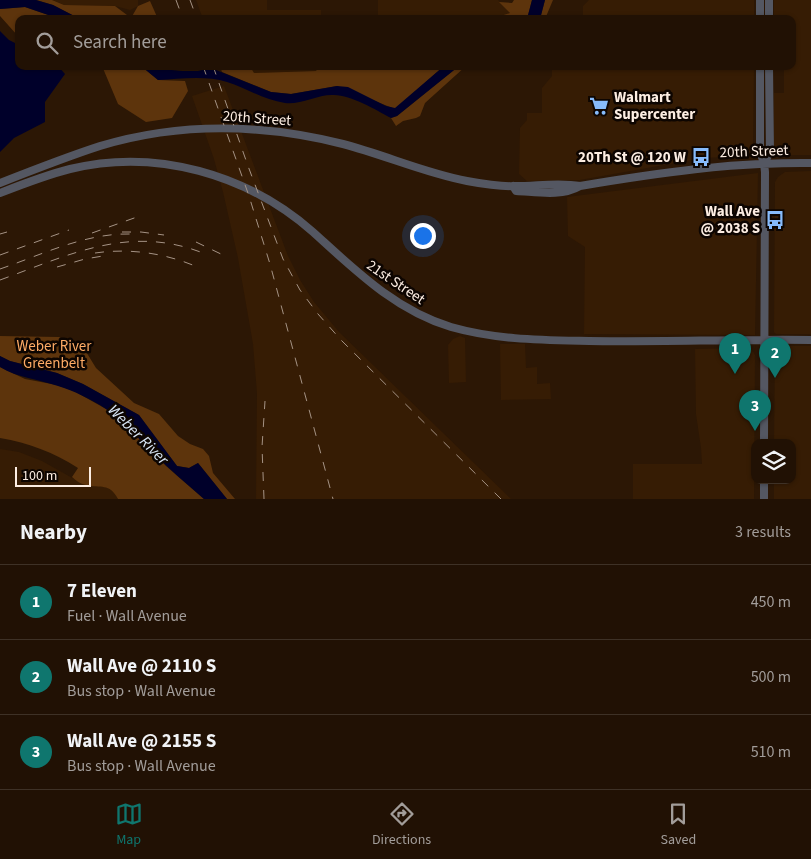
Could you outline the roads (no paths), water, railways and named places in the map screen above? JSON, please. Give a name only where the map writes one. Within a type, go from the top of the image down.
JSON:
[{"type":"main road","points":[[760,0],[760,15]]},
{"type":"main road","points":[[769,0],[769,15]]},
{"type":"main road","points":[[760,70],[760,152],[764,163],[764,439]]},
{"type":"main road","points":[[764,163],[770,152],[769,70]]},
{"type":"main road","name":"20th Street","points":[[0,183],[100,146],[132,138],[192,129],[257,129],[312,137],[466,181],[513,186],[570,184],[580,186],[686,169],[764,163],[811,163]]},
{"type":"main road","name":"21st Street","points":[[0,193],[71,169],[121,162],[162,163],[206,172],[248,188],[288,212],[369,283],[387,296],[426,318],[473,333],[519,340],[630,342],[811,340]]},
{"type":"main road","name":"20th Street","points":[[513,186],[516,191],[559,192],[573,190],[580,186]]},
{"type":"main road","points":[[764,484],[764,499]]},
{"type":"water","points":[[0,0],[36,0],[53,5],[72,15],[48,15],[25,7],[0,9]]},
{"type":"water","points":[[532,0],[545,0],[541,15],[528,15]]},
{"type":"water","points":[[0,31],[15,43],[15,70],[62,70],[65,74],[45,102],[45,122],[14,138],[0,152]]},
{"type":"water","points":[[146,70],[216,70],[271,92],[291,94],[337,86],[348,87],[386,106],[395,108],[439,70],[454,70],[397,116],[391,118],[348,97],[328,95],[285,103],[219,80],[192,78],[158,80]]},
{"type":"water","name":"Weber River","points":[[0,356],[10,361],[57,373],[83,384],[139,415],[177,466],[189,468],[198,463],[227,499],[204,499],[159,459],[125,424],[106,409],[70,390],[7,371],[0,367]]},
{"type":"railway","points":[[176,0],[182,15]]},
{"type":"railway","points":[[190,0],[196,15]]},
{"type":"railway","points":[[204,70],[249,196],[270,264],[333,499]]},
{"type":"railway","points":[[214,70],[283,259],[300,290],[341,340],[501,499]]},
{"type":"railway","points":[[92,233],[137,217]]},
{"type":"railway","points":[[0,255],[69,230]]},
{"type":"railway","points":[[0,234],[7,232]]},
{"type":"railway","points":[[122,232],[164,235]]},
{"type":"railway","points":[[0,269],[80,241],[96,237],[130,234]]},
{"type":"railway","points":[[0,280],[75,253],[124,242],[150,241],[176,245],[203,253]]},
{"type":"railway","points":[[196,242],[223,255]]},
{"type":"railway","points":[[95,253],[133,251],[159,255],[195,266]]},
{"type":"railway","points":[[57,267],[103,256]]},
{"type":"railway","points":[[264,499],[262,447],[265,401]]},
{"type":"place","name":"Walmart Supercenter","points":[[599,106]]},
{"type":"place","name":"20Th St @ 120 W","points":[[701,157]]},
{"type":"place","name":"Wall Ave @ 2038 S","points":[[775,220]]},
{"type":"place","name":"7 Eleven","points":[[735,374]]},
{"type":"place","name":"Wall Ave @ 2110 S","points":[[775,378]]},
{"type":"place","name":"Wall Ave @ 2155 S","points":[[755,431]]},
{"type":"park label","name":"Weber River Greenbelt","points":[[54,354]]}]
